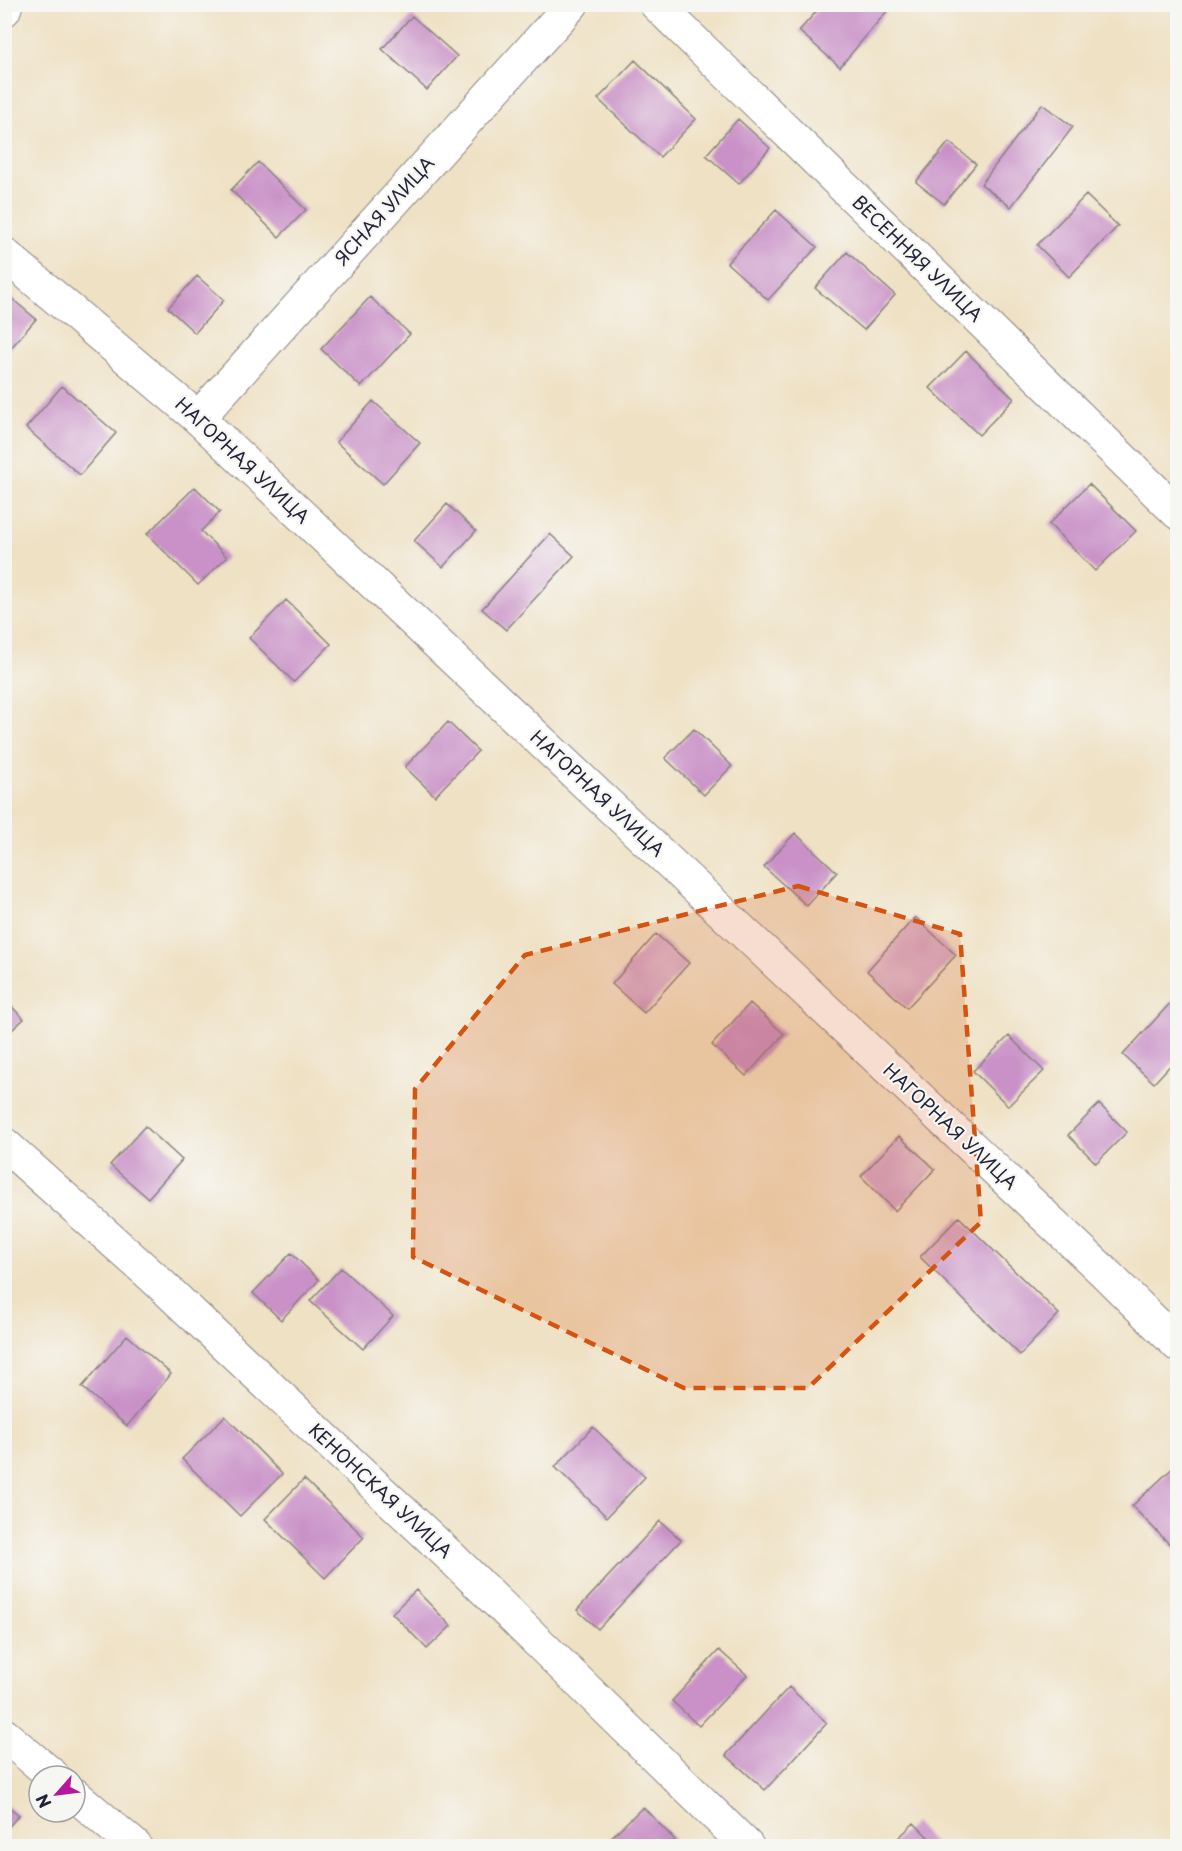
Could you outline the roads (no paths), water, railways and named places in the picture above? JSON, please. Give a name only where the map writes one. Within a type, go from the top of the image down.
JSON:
[{"type":"street","points":[[4,10],[6,4]]},
{"type":"street","name":"ЯСНАЯ УЛИЦА","points":[[198,418],[572,4]]},
{"type":"street","name":"ВЕСЕННЯЯ УЛИЦА","points":[[656,4],[1178,513]]},
{"type":"street","name":"НАГОРНАЯ УЛИЦА","points":[[4,254],[198,418],[1094,1262],[1178,1346]]},
{"type":"street","name":"КЕНОНСКАЯ УЛИЦА","points":[[4,1144],[153,1277],[426,1534],[747,1846]]},
{"type":"street","points":[[4,1735],[39,1764]]},
{"type":"street","points":[[87,1805],[135,1846]]}]
